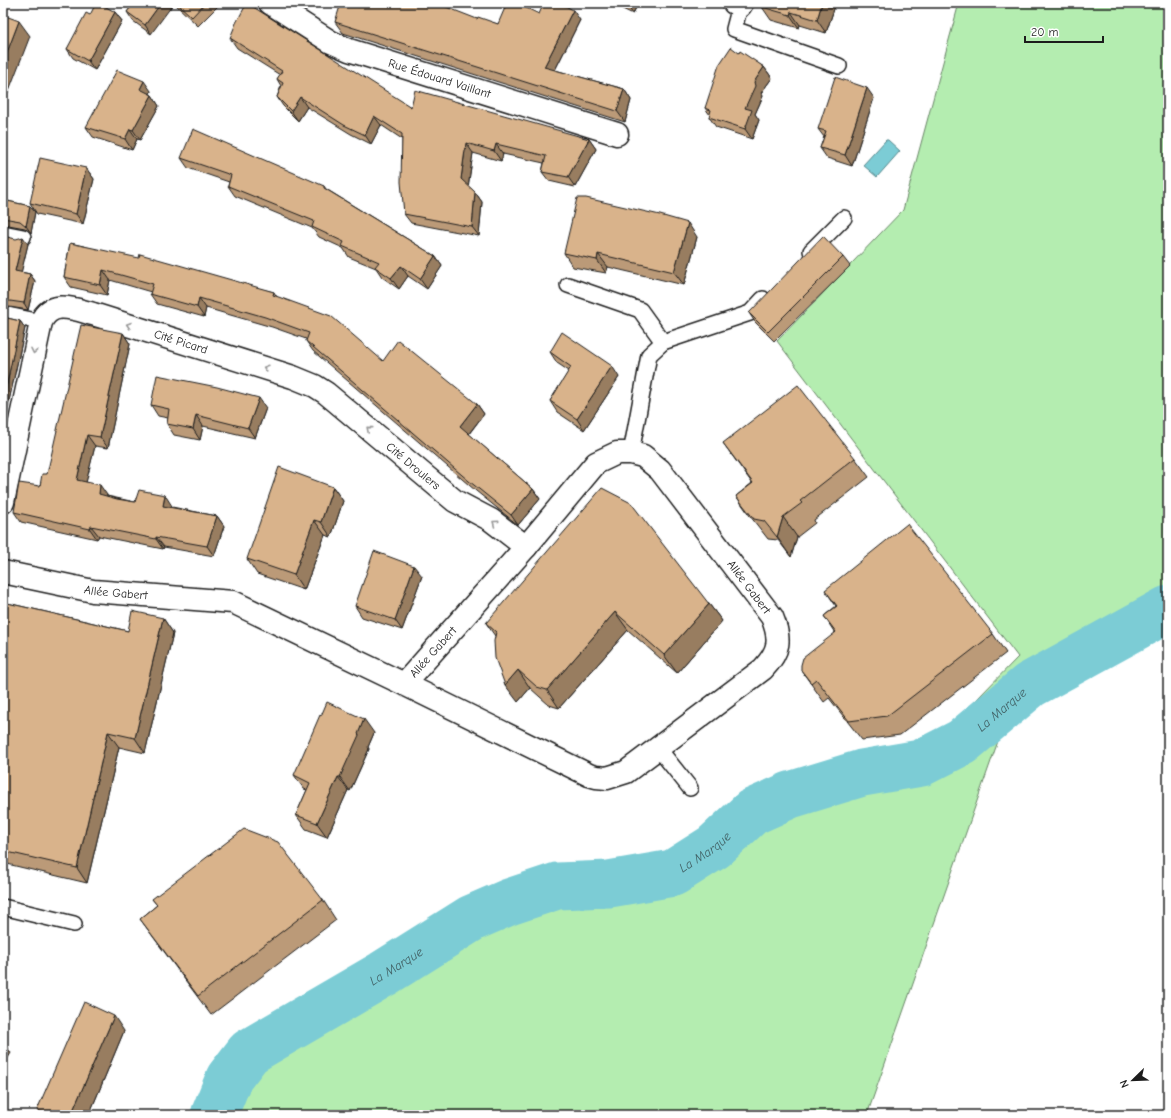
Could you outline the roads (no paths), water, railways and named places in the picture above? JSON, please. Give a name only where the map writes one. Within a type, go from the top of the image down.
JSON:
[{"type":"street","name":"Rue Édouard Vaillant","points":[[270,3],[331,42],[349,50],[617,134]]},
{"type":"street","name":"Cité Picard","points":[[40,322],[44,313],[57,307],[69,308],[93,314],[303,380]]},
{"type":"street","points":[[3,502],[40,322]]},
{"type":"street","name":"Cité Droulers","points":[[303,380],[326,393],[455,501],[491,520],[526,547]]},
{"type":"street","name":"Allée Gabert","points":[[3,572],[92,591],[233,602],[559,760],[596,777],[607,778],[626,772],[763,669],[775,654],[778,641],[778,630],[772,617],[660,470],[642,456],[632,453],[617,453],[596,463],[526,547],[404,684]]},
{"type":"lane","points":[[739,4],[734,29],[839,66]]},
{"type":"lane","points":[[800,263],[844,218]]},
{"type":"lane","points":[[3,232],[23,237]]},
{"type":"lane","points":[[568,285],[640,310],[663,342]]},
{"type":"lane","points":[[632,453],[649,355],[663,342],[750,313],[772,290]]},
{"type":"lane","points":[[3,314],[40,322]]},
{"type":"lane","points":[[658,748],[690,788]]},
{"type":"lane","points":[[3,907],[74,924]]},
{"type":"water","points":[[886,140],[888,140],[900,151],[877,177],[863,165]]},
{"type":"waterway","name":"La Marque","points":[[214,1115],[229,1078],[249,1052],[383,974],[472,918],[509,902],[557,886],[609,884],[673,873],[714,847],[752,812],[790,795],[862,773],[921,763],[962,742],[1030,685],[1168,609]]}]
